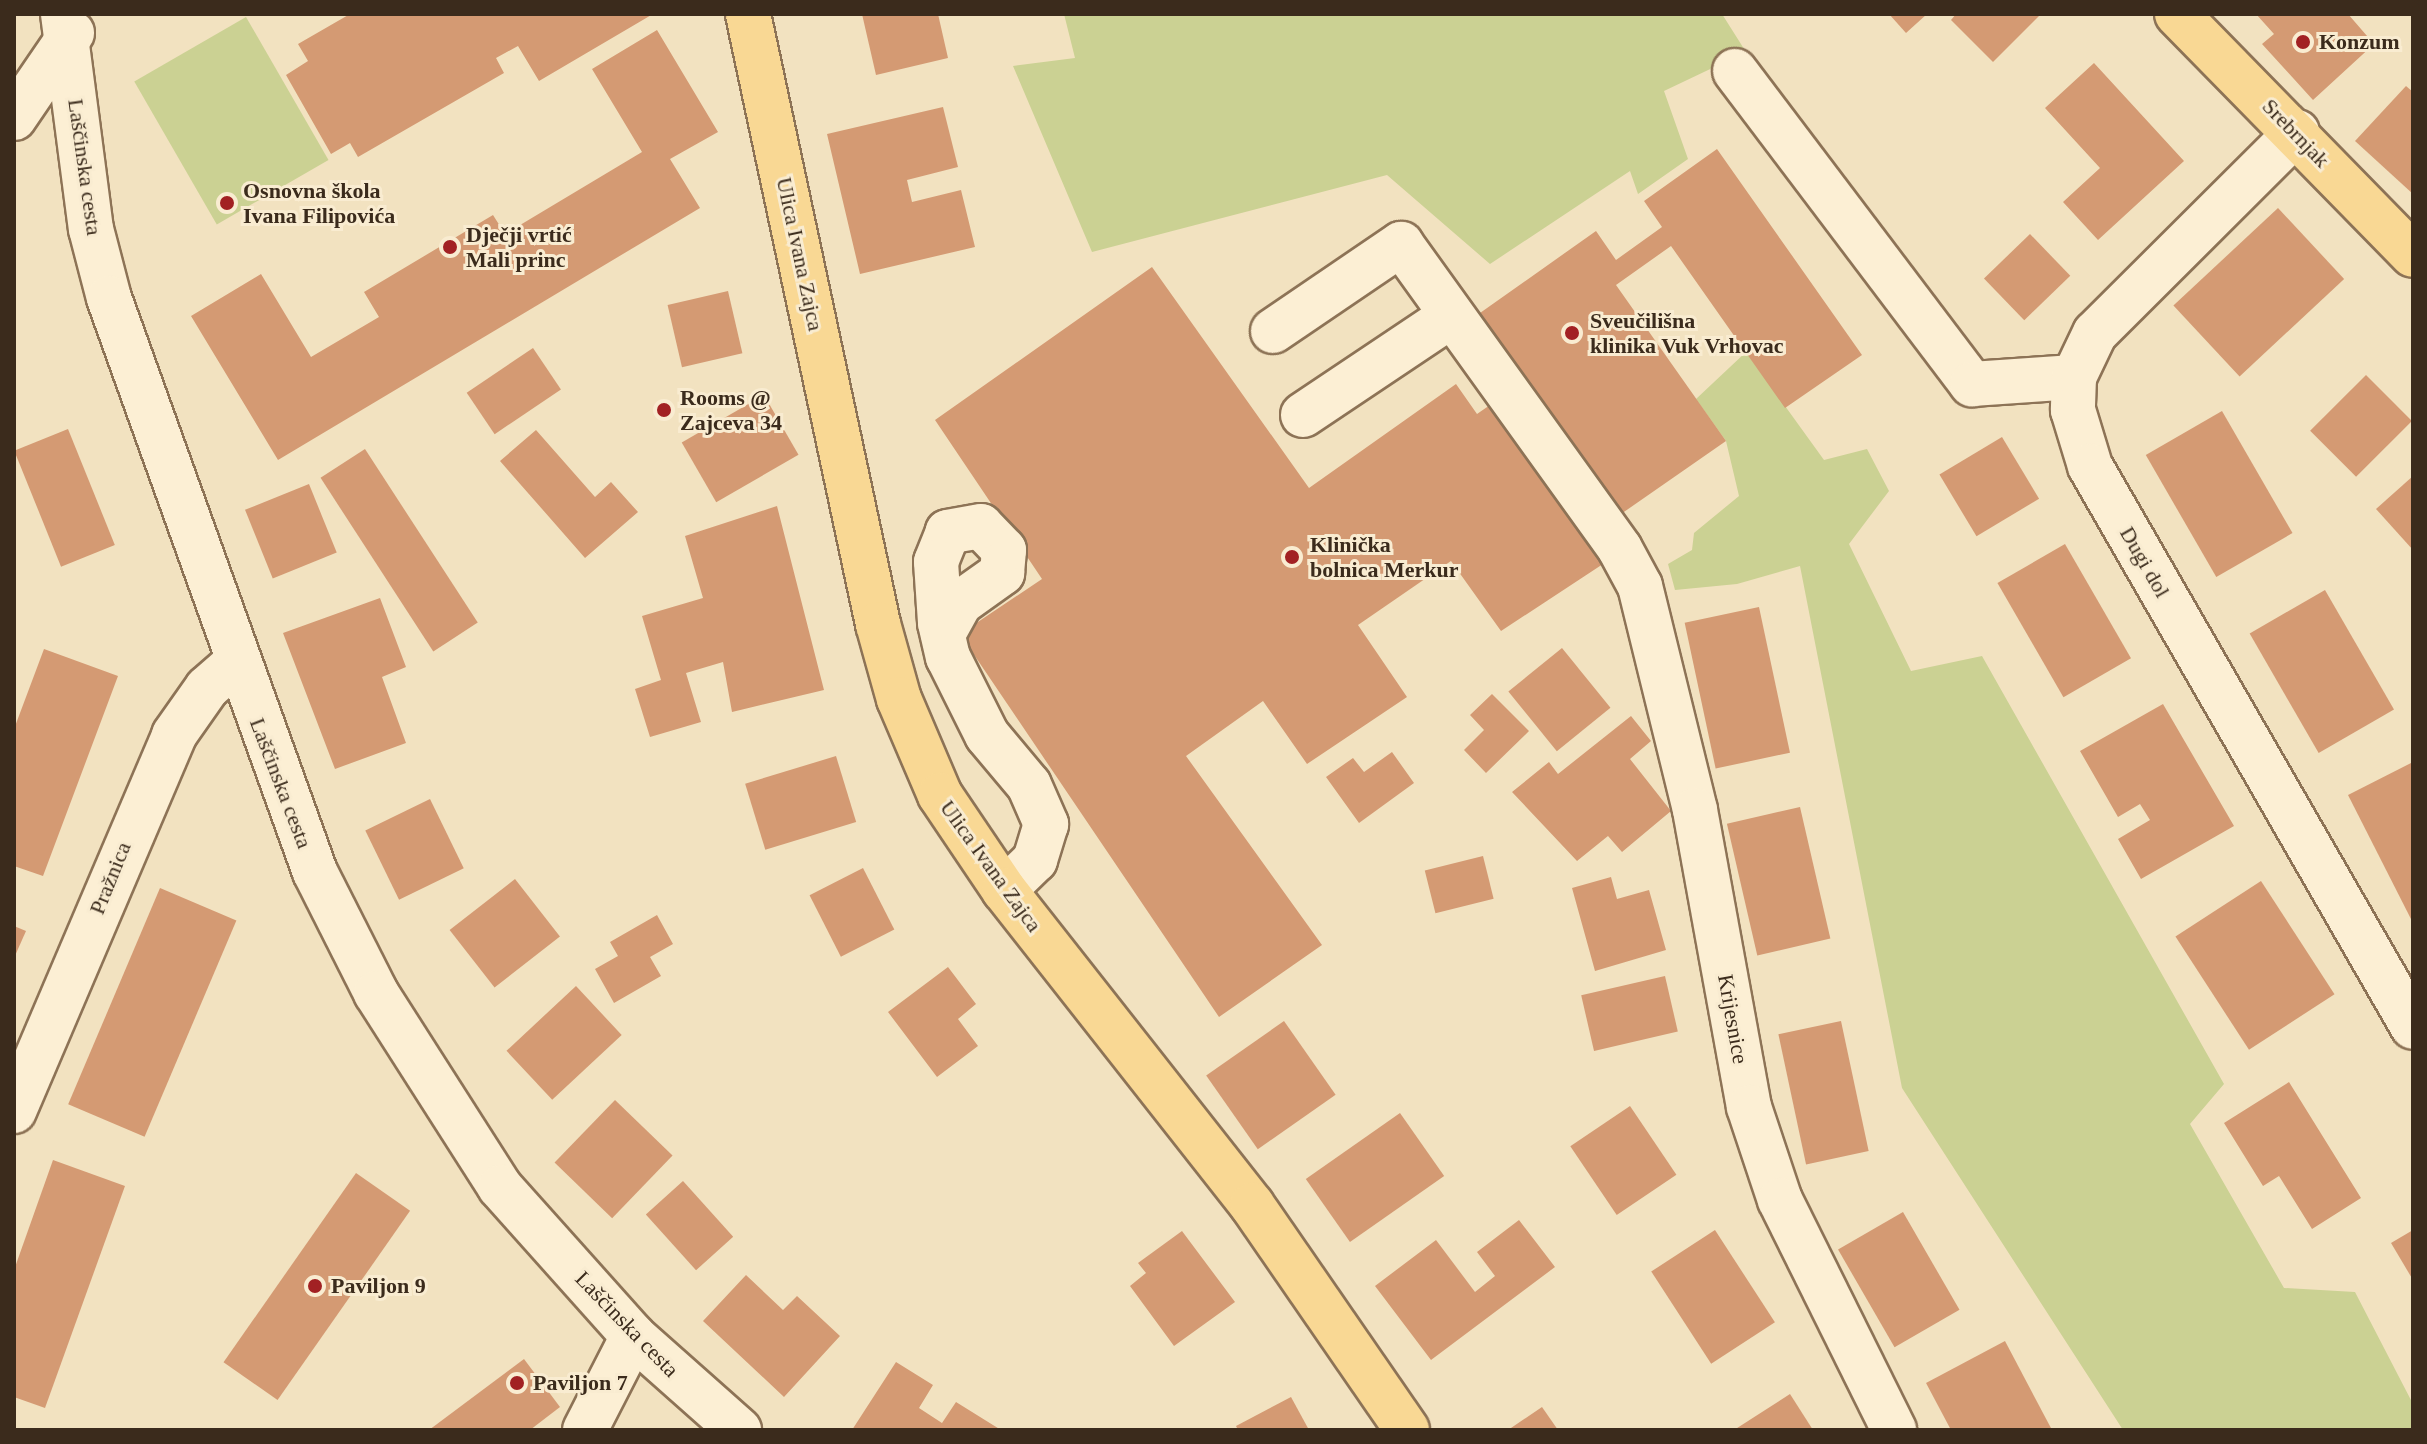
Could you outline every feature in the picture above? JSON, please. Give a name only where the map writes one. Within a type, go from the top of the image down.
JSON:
[{"type":"main road","name":"Ulica Ivana Zajca","points":[[748,14],[899,699],[940,795],[1004,890],[1179,1106],[1407,1430]]},
{"type":"main road","name":"Srebrnjak","points":[[2177,14],[2297,132],[2413,255]]},
{"type":"street","points":[[14,118],[72,23]]},
{"type":"street","name":"Laščinska cesta","points":[[72,23],[91,229],[109,298],[236,663],[315,872],[376,993],[500,1187],[633,1336],[739,1430]]},
{"type":"street","points":[[1735,71],[1972,384],[2074,377]]},
{"type":"street","name":"Dugi dol","points":[[2297,132],[2095,333],[2074,377],[2073,410],[2090,466],[2413,1027]]},
{"type":"street","points":[[1273,331],[1401,244],[1451,316],[1303,415]]},
{"type":"street","name":"Krijesnice","points":[[1451,316],[1640,586],[1695,810],[1749,1107],[1780,1200],[1894,1430]]},
{"type":"street","points":[[943,634],[981,724],[1029,785],[1046,824],[1035,860],[1004,890]]},
{"type":"street","name":"Pražnica","points":[[14,1111],[174,735],[207,688],[236,663]]},
{"type":"street","points":[[585,1430],[633,1336]]},
{"type":"green space","points":[[1064,14],[1722,14],[1746,52],[1664,91],[1688,159],[1638,194],[1630,171],[1490,264],[1387,175],[1092,252],[1013,66],[1075,58]]},
{"type":"green space","points":[[246,17],[328,160],[217,224],[134,82]]},
{"type":"green space","points":[[1746,352],[1824,460],[1867,449],[1889,491],[1849,544],[1911,671],[1982,656],[2224,1084],[2190,1124],[2284,1288],[2355,1292],[2413,1404],[2413,1430],[2123,1430],[1902,1088],[1800,566],[1737,584],[1675,590],[1668,564],[1692,550],[1694,533],[1739,496],[1726,441],[1696,399]]},
{"type":"building","points":[[350,14],[653,14],[539,81],[518,46],[496,58],[504,73],[358,157],[350,143],[331,154],[286,75],[308,61],[298,44]]},
{"type":"building","points":[[862,14],[938,14],[948,58],[876,75]]},
{"type":"building","points":[[1889,14],[1927,14],[1906,33]]},
{"type":"building","points":[[1956,14],[2041,14],[1993,62],[1951,20]]},
{"type":"building","points":[[2256,14],[2348,14],[2374,44],[2313,100],[2262,44],[2274,34]]},
{"type":"building","points":[[657,30],[718,132],[670,159],[700,208],[278,460],[191,316],[261,274],[311,357],[379,317],[364,292],[493,215],[505,234],[642,152],[592,69]]},
{"type":"building","points":[[2094,63],[2184,161],[2098,240],[2063,202],[2100,168],[2045,108]]},
{"type":"building","points":[[2406,86],[2413,92],[2413,194],[2355,141]]},
{"type":"building","points":[[943,107],[958,167],[907,180],[912,202],[961,190],[975,247],[860,274],[827,134]]},
{"type":"building","name":"Sveučilišna klinika Vuk Vrhovac","points":[[1717,149],[1862,355],[1785,408],[1671,246],[1616,285],[1726,441],[1621,514],[1480,313],[1596,231],[1616,260],[1662,227],[1644,201]]},
{"type":"building","points":[[2278,208],[2344,279],[2240,376],[2173,306]]},
{"type":"building","points":[[2030,234],[2070,276],[2024,320],[1984,278]]},
{"type":"building","points":[[1152,267],[1309,488],[1456,384],[1477,414],[1490,405],[1603,564],[1501,631],[1451,561],[1358,625],[1407,697],[1307,764],[1263,701],[1186,756],[1322,945],[1219,1017],[960,634],[1042,579],[935,420]]},
{"type":"building","points":[[728,291],[742,353],[682,367],[668,305]]},
{"type":"building","points":[[533,348],[561,389],[495,434],[467,393]]},
{"type":"building","points":[[2366,375],[2412,421],[2356,477],[2310,431]]},
{"type":"building","points":[[764,395],[798,455],[716,502],[682,443]]},
{"type":"building","points":[[2222,411],[2292,533],[2216,577],[2146,455]]},
{"type":"building","points":[[68,429],[115,545],[61,567],[14,451]]},
{"type":"building","points":[[536,430],[595,497],[611,482],[638,512],[585,558],[500,461]]},
{"type":"building","points":[[2002,437],[2039,499],[1977,536],[1939,475]]},
{"type":"building","points":[[365,449],[478,623],[433,651],[321,478]]},
{"type":"building","points":[[2413,476],[2413,550],[2376,509]]},
{"type":"building","points":[[309,484],[337,553],[273,578],[245,510]]},
{"type":"building","points":[[777,506],[824,690],[732,712],[723,662],[686,673],[701,722],[650,737],[635,689],[661,680],[642,616],[703,598],[685,536]]},
{"type":"building","points":[[2065,544],[2131,658],[2063,697],[1997,583]]},
{"type":"building","points":[[2325,590],[2394,710],[2319,753],[2250,634]]},
{"type":"building","points":[[380,598],[406,667],[382,677],[406,743],[335,769],[283,633]]},
{"type":"building","points":[[1759,607],[1790,753],[1716,769],[1685,623]]},
{"type":"building","points":[[1562,648],[1610,708],[1557,751],[1508,691]]},
{"type":"building","points":[[44,649],[118,676],[43,876],[14,866],[14,729]]},
{"type":"building","points":[[1492,694],[1529,731],[1486,773],[1464,750],[1484,730],[1470,715]]},
{"type":"building","points":[[2163,704],[2234,826],[2141,879],[2118,839],[2150,820],[2140,804],[2118,817],[2080,751]]},
{"type":"building","points":[[1631,716],[1651,741],[1630,759],[1671,811],[1622,852],[1608,836],[1577,861],[1512,792],[1549,762],[1558,774]]},
{"type":"building","points":[[1392,752],[1414,783],[1359,823],[1326,777],[1353,758],[1364,772]]},
{"type":"building","points":[[836,756],[856,822],[765,850],[745,784]]},
{"type":"building","points":[[2413,762],[2413,923],[2348,795]]},
{"type":"building","points":[[430,799],[464,868],[399,900],[365,831]]},
{"type":"building","points":[[1800,807],[1830,939],[1757,955],[1727,824]]},
{"type":"building","points":[[1483,856],[1494,899],[1435,913],[1425,871]]},
{"type":"building","points":[[863,868],[894,929],[841,957],[810,895]]},
{"type":"building","points":[[1611,877],[1617,899],[1649,890],[1666,950],[1595,971],[1572,888]]},
{"type":"building","points":[[515,879],[560,937],[495,988],[450,930]]},
{"type":"building","points":[[2261,881],[2335,994],[2249,1050],[2175,937]]},
{"type":"building","points":[[160,888],[236,920],[145,1137],[68,1104]]},
{"type":"building","points":[[657,915],[673,944],[650,957],[661,976],[614,1003],[595,969],[618,956],[610,942]]},
{"type":"building","points":[[14,926],[26,931],[14,958]]},
{"type":"building","points":[[948,967],[976,1004],[958,1019],[978,1046],[937,1077],[888,1012]]},
{"type":"building","points":[[1665,976],[1678,1032],[1594,1051],[1581,995]]},
{"type":"building","points":[[576,986],[622,1035],[552,1100],[507,1051]]},
{"type":"building","points":[[1284,1021],[1336,1095],[1258,1149],[1206,1075]]},
{"type":"building","points":[[1841,1021],[1869,1151],[1806,1164],[1778,1034]]},
{"type":"building","points":[[2289,1082],[2361,1198],[2312,1229],[2279,1176],[2263,1186],[2224,1123]]},
{"type":"building","points":[[615,1100],[673,1156],[612,1218],[555,1163]]},
{"type":"building","points":[[1630,1106],[1676,1175],[1617,1215],[1570,1146]]},
{"type":"building","points":[[1400,1113],[1444,1176],[1350,1242],[1306,1179]]},
{"type":"building","points":[[53,1160],[125,1186],[45,1408],[14,1397],[14,1270]]},
{"type":"building","name":"Paviljon 9","points":[[356,1173],[410,1211],[278,1400],[224,1362]]},
{"type":"building","points":[[683,1181],[733,1237],[696,1270],[646,1214]]},
{"type":"building","points":[[1903,1212],[1960,1310],[1895,1347],[1838,1250]]},
{"type":"building","points":[[1519,1220],[1555,1267],[1431,1360],[1375,1286],[1436,1240],[1475,1292],[1495,1276],[1477,1252]]},
{"type":"building","points":[[1715,1230],[1775,1322],[1711,1364],[1651,1271]]},
{"type":"building","points":[[2413,1230],[2413,1280],[2391,1243]]},
{"type":"building","points":[[1182,1231],[1235,1302],[1174,1346],[1130,1286],[1146,1273],[1138,1263]]},
{"type":"building","points":[[746,1275],[783,1310],[797,1296],[840,1336],[784,1397],[703,1321]]},
{"type":"building","points":[[2005,1341],[2052,1430],[1951,1430],[1926,1383]]},
{"type":"building","name":"Paviljon 7","points":[[524,1359],[560,1407],[530,1430],[429,1430]]},
{"type":"building","points":[[896,1362],[933,1385],[919,1408],[942,1423],[956,1402],[1001,1430],[852,1430]]},
{"type":"building","points":[[1790,1394],[1813,1430],[1734,1430]]},
{"type":"building","points":[[1291,1397],[1309,1430],[1238,1430],[1236,1426]]},
{"type":"building","points":[[1542,1407],[1558,1430],[1508,1430]]},
{"type":"place","name":"Konzum","points":[[2303,42]]},
{"type":"place","name":"Osnovna škola Ivana Filipovića","points":[[227,203]]},
{"type":"place","name":"Dječji vrtić Mali princ","points":[[450,247]]},
{"type":"place","name":"Sveučilišna klinika Vuk Vrhovac","points":[[1572,333]]},
{"type":"place","name":"Rooms @ Zajceva 34","points":[[664,410]]},
{"type":"place","name":"Klinička bolnica Merkur","points":[[1292,557]]},
{"type":"place","name":"Paviljon 9","points":[[315,1286]]},
{"type":"place","name":"Paviljon 7","points":[[517,1383]]}]
